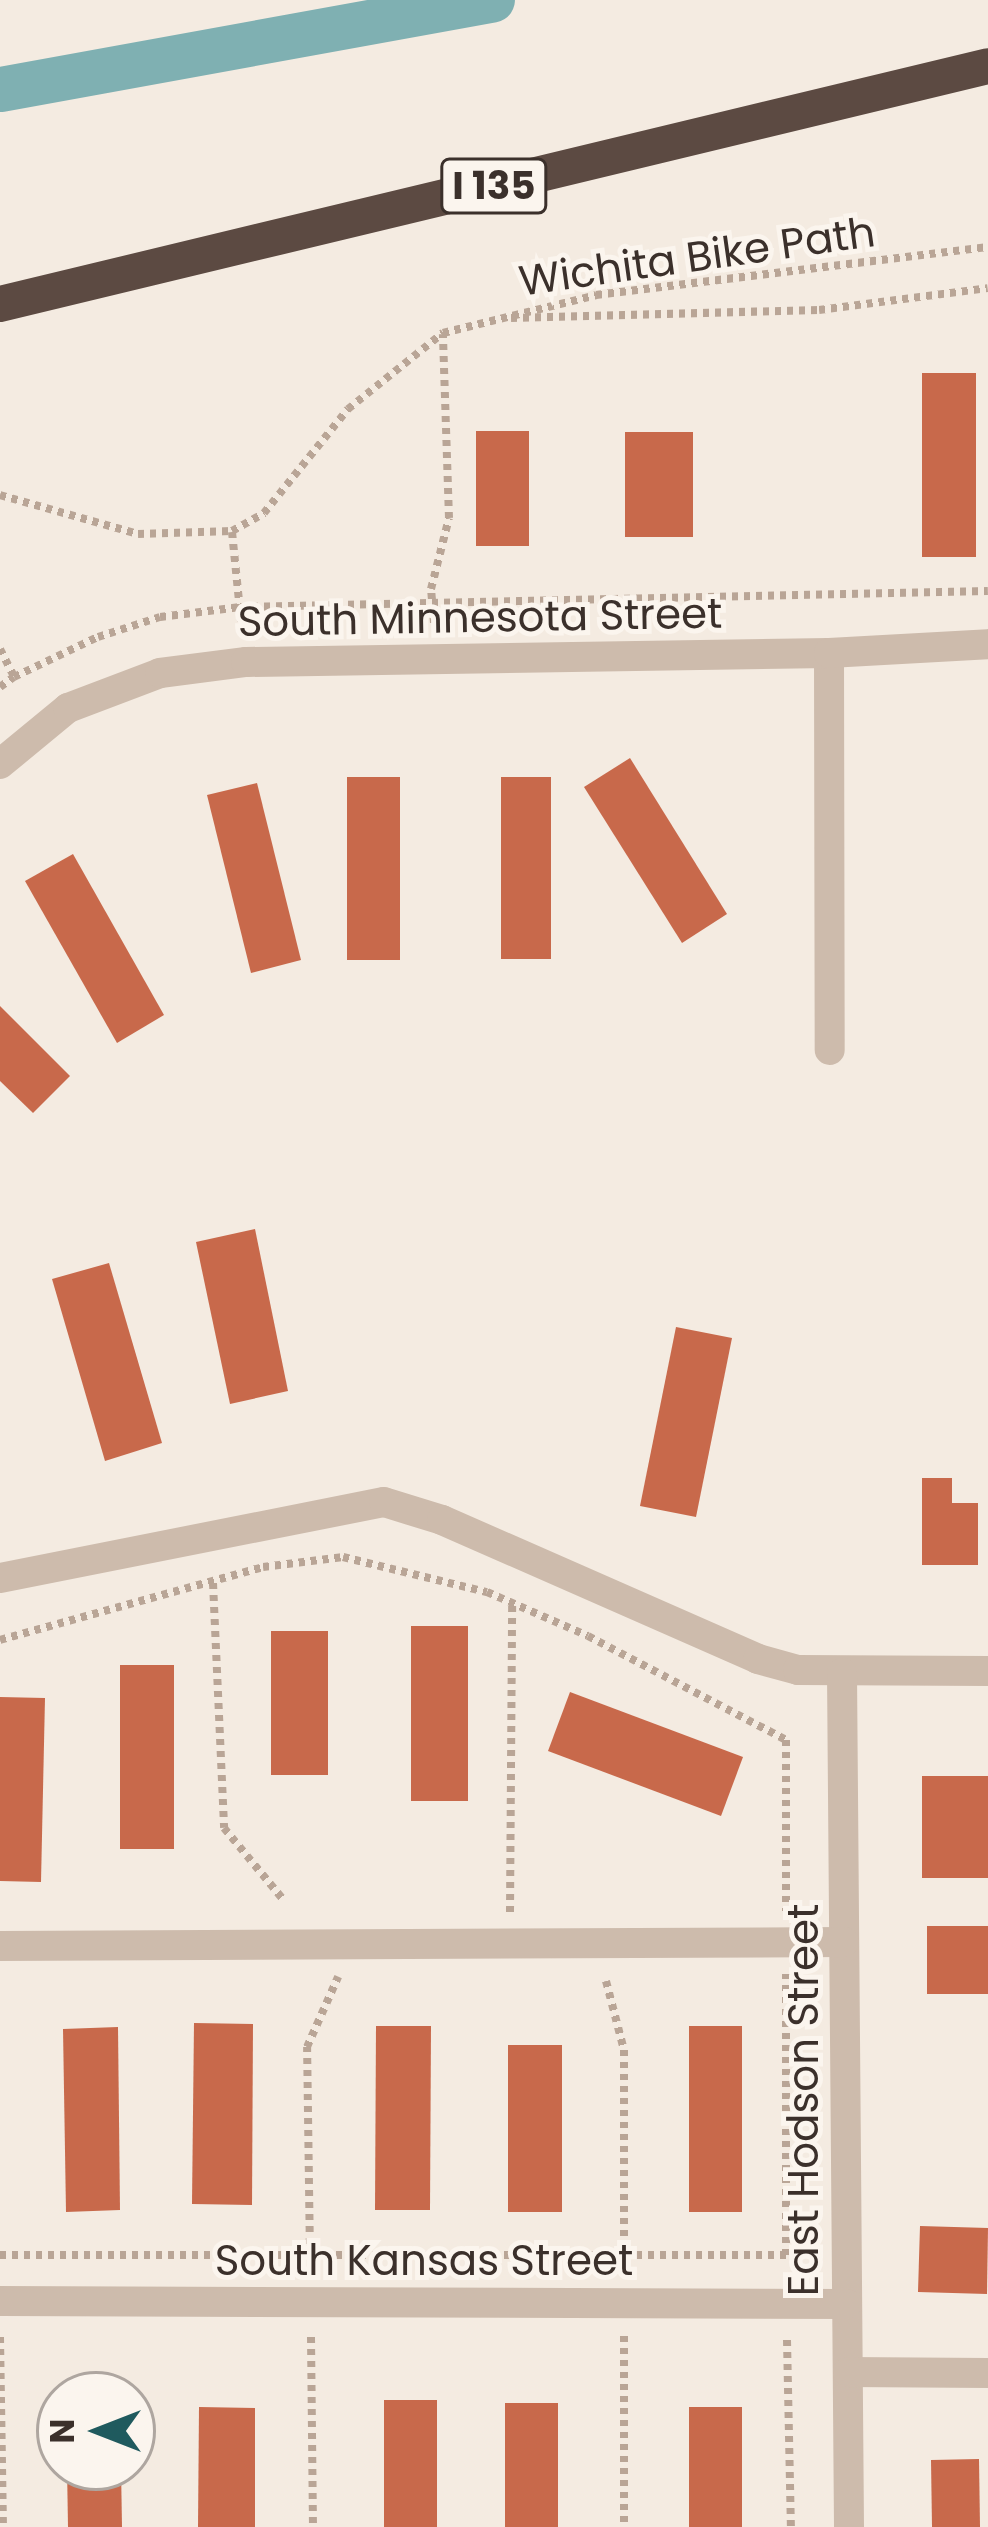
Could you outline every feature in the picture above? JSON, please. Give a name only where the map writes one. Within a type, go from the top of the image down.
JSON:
[{"type":"highway","name":"I 135","points":[[0,304],[988,66]]},
{"type":"street","name":"South Minnesota Street","points":[[0,764],[68,708],[160,673],[246,662],[829,653],[988,644]]},
{"type":"street","points":[[829,653],[830,1050]]},
{"type":"street","points":[[0,1578],[384,1502],[442,1520],[758,1659],[798,1670],[842,1673],[988,1670]]},
{"type":"street","name":"East Hodson Street","points":[[842,1673],[849,2527]]},
{"type":"street","points":[[0,1946],[844,1942]]},
{"type":"street","name":"South Kansas Street","points":[[0,2301],[847,2304]]},
{"type":"street","points":[[848,2372],[988,2373]]},
{"type":"path","name":"Wichita Bike Path","points":[[232,532],[264,513],[348,409],[443,333],[596,295],[988,247]]},
{"type":"path","points":[[490,319],[820,310],[988,288]]},
{"type":"path","points":[[436,660],[437,550],[449,518],[443,333]]},
{"type":"path","points":[[0,495],[138,534],[232,532],[246,662]]},
{"type":"path","points":[[0,687],[98,637],[160,617],[240,607],[988,591]]},
{"type":"path","points":[[0,649],[14,677]]},
{"type":"path","points":[[213,1583],[224,1828],[282,1898]]},
{"type":"path","points":[[510,1920],[512,1603]]},
{"type":"path","points":[[313,2527],[307,2047],[342,1970]]},
{"type":"path","points":[[606,1981],[624,2050],[624,2527]]},
{"type":"path","points":[[786,2255],[791,2527]]},
{"type":"path","points":[[0,2332],[3,2527]]},
{"type":"building","points":[[922,373],[976,373],[976,557],[922,557]]},
{"type":"building","points":[[476,431],[529,431],[529,546],[476,546]]},
{"type":"building","points":[[625,432],[693,432],[693,537],[625,537]]},
{"type":"building","points":[[630,758],[727,914],[682,943],[584,787]]},
{"type":"building","points":[[347,777],[400,777],[400,960],[347,960]]},
{"type":"building","points":[[501,777],[551,777],[551,959],[501,959]]},
{"type":"building","points":[[257,783],[301,960],[251,973],[207,795]]},
{"type":"building","points":[[73,854],[164,1015],[117,1043],[25,881]]},
{"type":"building","points":[[0,1006],[70,1076],[33,1113],[0,1081]]},
{"type":"building","points":[[255,1229],[288,1391],[230,1404],[196,1242]]},
{"type":"building","points":[[109,1263],[162,1443],[105,1461],[52,1279]]},
{"type":"building","points":[[676,1327],[732,1338],[696,1517],[640,1506]]},
{"type":"building","points":[[922,1478],[952,1478],[952,1503],[978,1503],[978,1565],[922,1565]]},
{"type":"building","points":[[411,1626],[468,1626],[468,1801],[411,1801]]},
{"type":"building","points":[[271,1631],[328,1631],[328,1775],[271,1775]]},
{"type":"building","points":[[120,1665],[174,1665],[174,1849],[120,1849]]},
{"type":"building","points":[[570,1692],[743,1757],[721,1816],[548,1751]]},
{"type":"building","points":[[0,1697],[45,1698],[41,1882],[0,1881]]},
{"type":"building","points":[[922,1776],[988,1776],[988,1878],[922,1878]]},
{"type":"building","points":[[927,1926],[988,1926],[988,1994],[927,1994]]},
{"type":"building","points":[[194,2023],[253,2024],[252,2205],[192,2204]]},
{"type":"building","points":[[376,2026],[431,2026],[430,2210],[375,2210]]},
{"type":"building","points":[[689,2026],[742,2026],[742,2212],[689,2212]]},
{"type":"building","points":[[118,2027],[120,2210],[66,2212],[63,2029]]},
{"type":"building","points":[[508,2045],[562,2045],[562,2212],[508,2212]]},
{"type":"building","points":[[920,2226],[988,2228],[987,2294],[918,2292]]},
{"type":"building","points":[[384,2400],[437,2400],[437,2527],[384,2527]]},
{"type":"building","points":[[505,2403],[558,2403],[558,2527],[505,2527]]},
{"type":"building","points":[[199,2407],[255,2408],[255,2527],[198,2527]]},
{"type":"building","points":[[689,2407],[742,2407],[742,2527],[689,2527]]},
{"type":"building","points":[[979,2459],[980,2527],[932,2527],[931,2460]]},
{"type":"building","points":[[67,2491],[121,2491],[122,2527],[68,2527]]},
{"type":"waterway","points":[[0,89],[492,0]]}]
